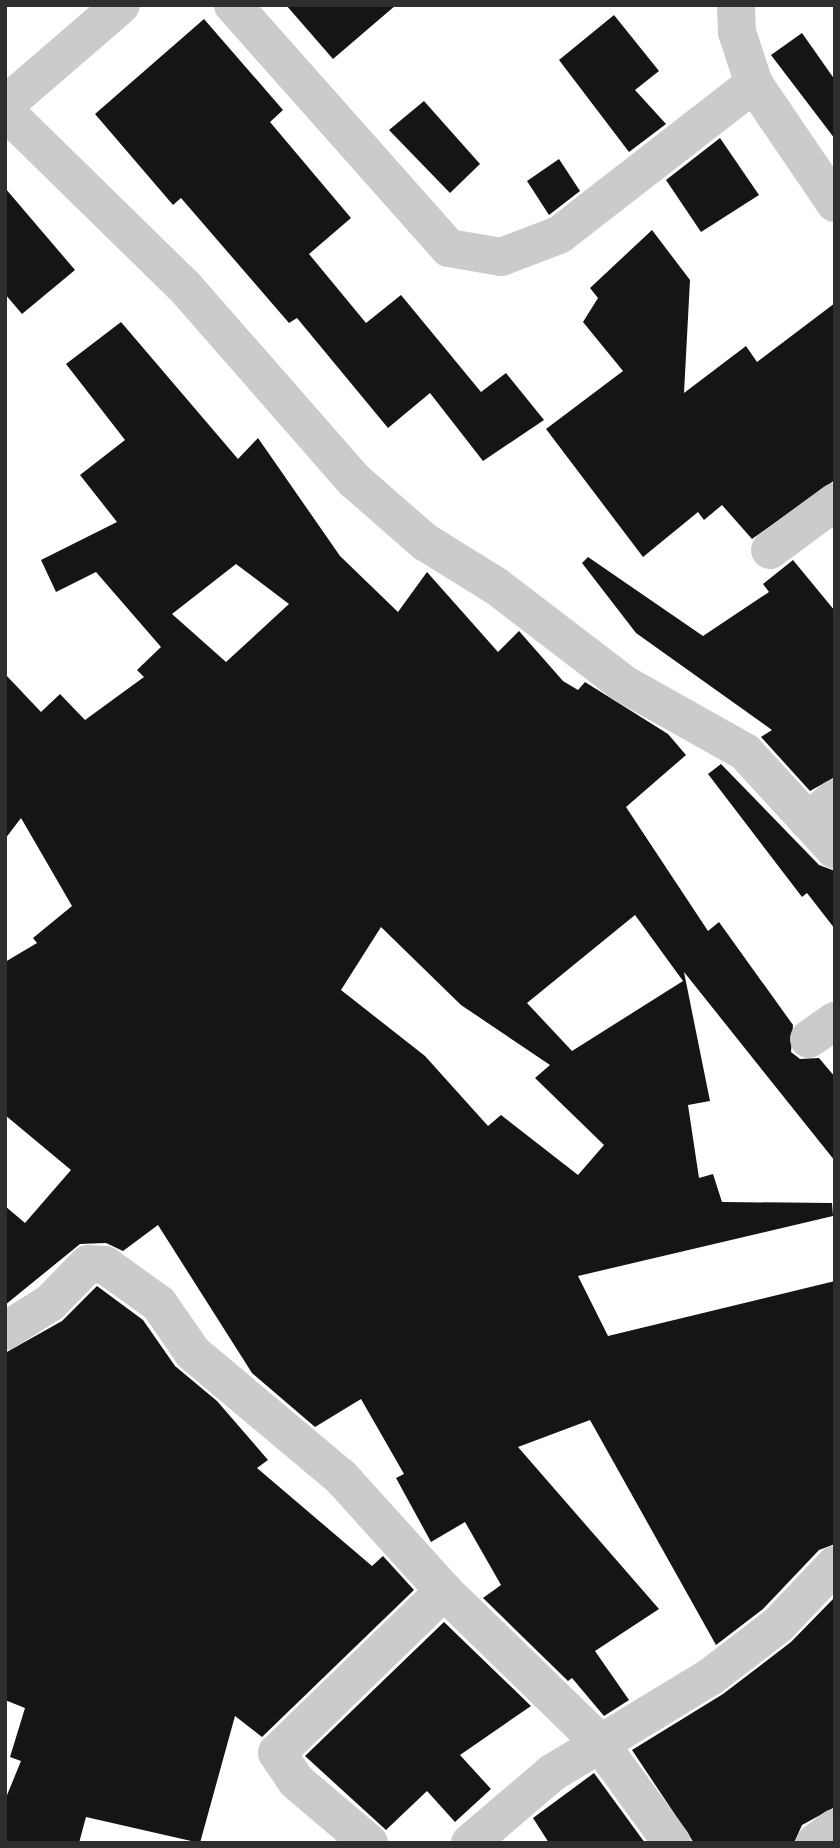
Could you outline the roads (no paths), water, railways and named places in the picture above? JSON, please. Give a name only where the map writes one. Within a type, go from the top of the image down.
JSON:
[{"type":"street","points":[[5,105],[121,5]]},
{"type":"street","points":[[233,5],[449,248],[501,257],[559,235],[754,84]]},
{"type":"street","points":[[736,5],[737,32],[754,84],[835,203]]},
{"type":"street","points":[[5,111],[184,286],[355,481],[425,542],[496,586],[624,684],[745,752],[821,810],[835,850]]},
{"type":"street","points":[[770,550],[835,502]]},
{"type":"street","points":[[5,1331],[50,1303],[88,1264],[105,1265],[159,1304],[192,1353],[341,1477],[444,1591],[598,1741],[672,1843]]},
{"type":"street","points":[[470,1843],[503,1809],[598,1741],[710,1677],[778,1625],[835,1564]]},
{"type":"street","points":[[369,1843],[296,1781],[277,1753],[444,1591]]},
{"type":"street","points":[[815,1843],[835,1828]]}]
